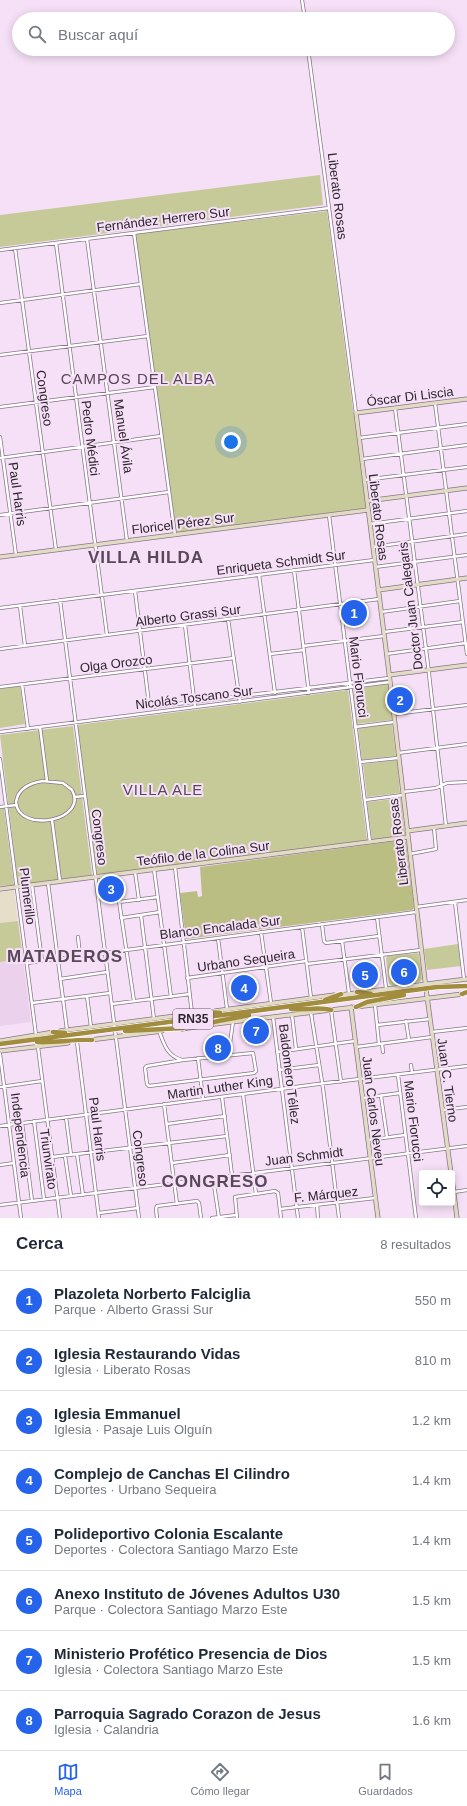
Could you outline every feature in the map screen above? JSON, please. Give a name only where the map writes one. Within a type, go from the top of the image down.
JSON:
[{"type":"highway","name":"RN35","points":[[0,1046],[103,1031],[125,1031],[249,1015],[295,1006],[426,990],[467,987]]},
{"type":"highway","points":[[357,992],[369,994],[404,993]]},
{"type":"highway","name":"RN35","points":[[0,1046],[37,1044],[139,1026],[256,1011],[272,1010],[291,1012],[404,993]]},
{"type":"highway","points":[[353,1007],[404,993]]},
{"type":"highway","points":[[295,1006],[306,1002],[325,1000],[341,994]]},
{"type":"highway","points":[[291,1012],[323,1008],[331,1010]]},
{"type":"highway","points":[[206,1012],[219,1014],[256,1011]]},
{"type":"highway","points":[[139,1026],[174,1020],[192,1014]]},
{"type":"highway","points":[[200,1026],[211,1022],[249,1015]]},
{"type":"highway","points":[[125,1031],[183,1028]]},
{"type":"highway","points":[[53,1032],[65,1033],[90,1030],[103,1031]]},
{"type":"highway","points":[[37,1044],[78,1039],[92,1040]]},
{"type":"street","points":[[302,0],[303,12]]},
{"type":"street","name":"Liberato Rosas","points":[[309,56],[380,600],[426,990]]},
{"type":"street","name":"Fernández Herrero Sur","points":[[0,250],[329,208]]},
{"type":"street","points":[[134,233],[175,534]]},
{"type":"street","name":"Manuel Ávila","points":[[87,239],[127,541]]},
{"type":"street","name":"Pedro Médici","points":[[56,243],[107,635]]},
{"type":"street","name":"Congreso","points":[[15,248],[56,550]]},
{"type":"street","points":[[0,302],[141,284]]},
{"type":"street","points":[[0,355],[148,336]]},
{"type":"street","points":[[0,407],[155,387]]},
{"type":"street","name":"Óscar Di Liscia","points":[[356,413],[467,398]]},
{"type":"street","points":[[435,403],[467,654]]},
{"type":"street","name":"Doctor Juan Calegaris","points":[[395,408],[424,627],[446,826]]},
{"type":"street","points":[[359,438],[467,424]]},
{"type":"street","points":[[1,458],[161,436]]},
{"type":"street","name":"Paul Harris","points":[[0,437],[1,458],[11,514],[16,555]]},
{"type":"street","points":[[362,459],[467,445]]},
{"type":"street","points":[[364,480],[467,467]]},
{"type":"street","points":[[367,501],[467,488]]},
{"type":"street","points":[[0,515],[169,492]]},
{"type":"street","name":"Floricel Pérez Sur","points":[[0,557],[368,510]]},
{"type":"street","points":[[370,524],[467,511]]},
{"type":"street","name":"Mario Fiorucci","points":[[329,515],[370,842]]},
{"type":"street","points":[[373,547],[467,534]]},
{"type":"street","points":[[375,568],[467,555]]},
{"type":"street","name":"Enriqueta Schmidt Sur","points":[[0,608],[374,560]]},
{"type":"street","points":[[294,570],[309,693]]},
{"type":"street","points":[[259,575],[276,697]]},
{"type":"street","points":[[378,590],[467,578]]},
{"type":"street","points":[[134,591],[145,669]]},
{"type":"street","name":"Congreso","points":[[60,600],[139,1218]]},
{"type":"street","name":"Alberto Grassi Sur","points":[[0,649],[380,600]]},
{"type":"street","points":[[381,612],[460,601]]},
{"type":"street","points":[[20,606],[25,646]]},
{"type":"street","points":[[228,619],[240,702]]},
{"type":"street","points":[[304,646],[463,622]]},
{"type":"street","points":[[185,625],[195,707]]},
{"type":"street","points":[[386,654],[466,643]]},
{"type":"street","points":[[270,654],[304,650]]},
{"type":"street","name":"Olga Orozco","points":[[0,687],[234,658]]},
{"type":"street","name":"Nicolás Toscano Sur","points":[[0,732],[309,693],[350,687],[428,670],[467,665]]},
{"type":"street","name":"Nicolás Toscano Sur","points":[[145,669],[151,707],[389,678]]},
{"type":"street","points":[[22,684],[28,729]]},
{"type":"street","points":[[393,714],[467,705]]},
{"type":"street","points":[[355,726],[394,722]]},
{"type":"street","points":[[40,727],[47,780]]},
{"type":"street","points":[[398,753],[467,744]]},
{"type":"street","points":[[360,762],[398,758]]},
{"type":"street","name":"Plumerillo","points":[[0,759],[36,1036]]},
{"type":"street","points":[[47,780],[66,785],[72,790],[75,797],[74,805],[69,811],[63,816],[52,820],[38,820],[29,818],[21,813],[16,804],[17,796],[24,788],[36,782],[47,780]]},
{"type":"street","points":[[365,800],[435,788],[447,783],[467,782]]},
{"type":"street","points":[[75,797],[84,796]]},
{"type":"street","points":[[0,806],[16,804]]},
{"type":"street","points":[[52,820],[60,881]]},
{"type":"street","points":[[407,831],[467,823]]},
{"type":"street","points":[[410,854],[436,849],[434,828]]},
{"type":"street","name":"Teófilo de la Colina Sur","points":[[0,889],[408,837]]},
{"type":"street","points":[[175,867],[192,1014]]},
{"type":"street","points":[[154,869],[171,996]]},
{"type":"street","points":[[135,872],[139,900]]},
{"type":"street","points":[[115,874],[134,1001]]},
{"type":"street","points":[[48,883],[67,1030]]},
{"type":"street","points":[[32,885],[42,961]]},
{"type":"street","points":[[119,902],[158,897]]},
{"type":"street","points":[[416,907],[467,900]]},
{"type":"street","points":[[0,1041],[91,1027],[115,1031],[159,1031],[233,1022],[311,998],[466,979],[455,902]]},
{"type":"street","points":[[121,918],[160,912]]},
{"type":"street","name":"Blanco Encalada Sur","points":[[27,963],[416,912]]},
{"type":"street","points":[[141,915],[154,1019]]},
{"type":"street","points":[[377,917],[386,988]]},
{"type":"street","points":[[322,924],[325,942],[379,936]]},
{"type":"street","points":[[302,927],[311,998]]},
{"type":"street","name":"Baldomero Téllez","points":[[261,932],[298,1218]]},
{"type":"street","points":[[78,937],[80,956]]},
{"type":"street","points":[[218,938],[227,1010]]},
{"type":"street","points":[[342,941],[349,993]]},
{"type":"street","name":"Urbano Sequeira","points":[[188,978],[266,966],[421,950]]},
{"type":"street","points":[[60,979],[107,972]]},
{"type":"street","name":"Juan C. Tierno","points":[[426,990],[451,1170]]},
{"type":"street","points":[[32,1003],[110,993]]},
{"type":"street","points":[[296,1049],[291,1012],[331,1010],[465,993]]},
{"type":"street","points":[[112,1004],[190,994]]},
{"type":"street","points":[[87,996],[91,1027]]},
{"type":"street","points":[[375,1004],[377,1025],[383,1052]]},
{"type":"street","name":"Juan Carlos Neveu","points":[[353,1007],[355,1041],[378,1218]]},
{"type":"street","points":[[0,1052],[37,1044],[92,1040],[154,1019],[227,1010],[272,1010]]},
{"type":"street","points":[[331,1010],[341,1082]]},
{"type":"street","points":[[311,1012],[322,1084],[339,1218]]},
{"type":"street","points":[[377,1025],[430,1019]]},
{"type":"street","points":[[406,1021],[409,1040]]},
{"type":"street","points":[[221,1055],[230,1043],[233,1022]]},
{"type":"street","points":[[432,1032],[467,1028]]},
{"type":"street","points":[[159,1031],[168,1051],[175,1058],[183,1060]]},
{"type":"street","points":[[356,1047],[432,1037]]},
{"type":"street","points":[[277,1052],[355,1041]]},
{"type":"street","name":"Paul Harris","points":[[77,1042],[99,1218]]},
{"type":"street","points":[[37,1044],[60,1218]]},
{"type":"street","name":"Independencia","points":[[0,1052],[21,1218]]},
{"type":"street","points":[[253,1054],[255,1072],[148,1085],[146,1067],[221,1055],[253,1054]]},
{"type":"street","points":[[198,1058],[203,1099]]},
{"type":"street","points":[[279,1070],[319,1065]]},
{"type":"street","points":[[410,1065],[412,1073]]},
{"type":"street","name":"Martin Luther King","points":[[0,1126],[467,1066]]},
{"type":"street","name":"Mario Fiorucci","points":[[398,1075],[416,1218]]},
{"type":"street","points":[[0,1087],[42,1081]]},
{"type":"street","points":[[362,1098],[400,1093]]},
{"type":"street","points":[[243,1094],[256,1194]]},
{"type":"street","points":[[381,1096],[387,1137]]},
{"type":"street","points":[[222,1097],[232,1175]]},
{"type":"street","points":[[164,1104],[177,1204]]},
{"type":"street","points":[[443,1110],[467,1106]]},
{"type":"street","points":[[167,1124],[225,1116]]},
{"type":"street","points":[[66,1117],[71,1155]]},
{"type":"street","name":"Triunvirato","points":[[34,1121],[44,1200]]},
{"type":"street","points":[[22,1123],[32,1201]]},
{"type":"street","points":[[368,1140],[406,1135]]},
{"type":"street","points":[[52,1157],[227,1136]]},
{"type":"street","name":"Juan Schmidt","points":[[0,1205],[467,1146]]},
{"type":"street","points":[[77,1154],[83,1194]]},
{"type":"street","points":[[172,1163],[230,1155]]},
{"type":"street","points":[[65,1156],[71,1196]]},
{"type":"street","points":[[0,1165],[14,1163]]},
{"type":"street","points":[[213,1178],[219,1218]]},
{"type":"street","points":[[455,1192],[467,1190]]},
{"type":"street","points":[[212,1218],[237,1216],[235,1197],[277,1192],[281,1218]]},
{"type":"street","name":"F. Márquez","points":[[280,1209],[375,1198]]},
{"type":"street","points":[[455,1201],[457,1218]]},
{"type":"street","points":[[157,1218],[156,1207],[198,1202],[201,1218]]},
{"type":"street","points":[[317,1205],[318,1218]]},
{"type":"street","points":[[99,1213],[138,1208]]},
{"type":"shaded area","points":[[14,890],[18,921],[0,923],[0,892]]},
{"type":"shaded area","points":[[23,959],[31,1022],[0,1026],[0,962]]},
{"type":"green space","points":[[320,175],[323,205],[0,247],[0,215]]},
{"type":"green space","points":[[327,211],[366,508],[176,533],[135,234]]},
{"type":"green space","points":[[388,684],[392,720],[357,724],[353,689]]},
{"type":"green space","points":[[20,686],[25,724],[0,728],[0,689]]},
{"type":"green space","points":[[348,690],[367,840],[97,875],[77,725]]},
{"type":"green space","points":[[392,724],[396,756],[362,760],[358,728]]},
{"type":"green space","points":[[73,726],[92,875],[18,885],[0,735]]},
{"type":"green space","points":[[397,760],[400,793],[367,797],[363,764]]},
{"type":"green space","points":[[401,798],[405,835],[372,840],[367,802]]},
{"type":"green space","points":[[4,808],[14,885],[0,886],[0,809]]},
{"type":"green space","points":[[404,840],[406,842],[414,908],[412,910],[186,939],[180,893],[197,891],[198,897],[202,896],[200,867]]},
{"type":"green space","points":[[18,921],[23,959],[0,962],[0,923]]},
{"type":"green space","points":[[458,944],[461,966],[427,970],[424,949]]},
{"type":"green space","points":[[419,954],[422,979],[420,982],[392,986],[389,984],[386,959],[387,956]]},
{"type":"place","name":"Plazoleta Norberto Falciglia","points":[[354,613]]},
{"type":"place","name":"Iglesia Restaurando Vidas","points":[[400,700]]},
{"type":"place","name":"Iglesia Emmanuel","points":[[111,889]]},
{"type":"place","name":"Anexo Instituto de Jóvenes Adultos U30","points":[[404,972]]},
{"type":"place","name":"Polideportivo Colonia Escalante","points":[[365,975]]},
{"type":"place","name":"Complejo de Canchas El Cilindro","points":[[244,988]]},
{"type":"place","name":"Ministerio Profético Presencia de Dios","points":[[256,1031]]},
{"type":"place","name":"Parroquia Sagrado Corazon de Jesus","points":[[218,1048]]},
{"type":"district","name":"CAMPOS DEL ALBA","points":[[138,379]]},
{"type":"district","name":"VILLA HILDA","points":[[146,557]]},
{"type":"district","name":"VILLA ALE","points":[[163,790]]},
{"type":"district","name":"MATADEROS","points":[[65,956]]},
{"type":"district","name":"CONGRESO","points":[[215,1181]]}]
